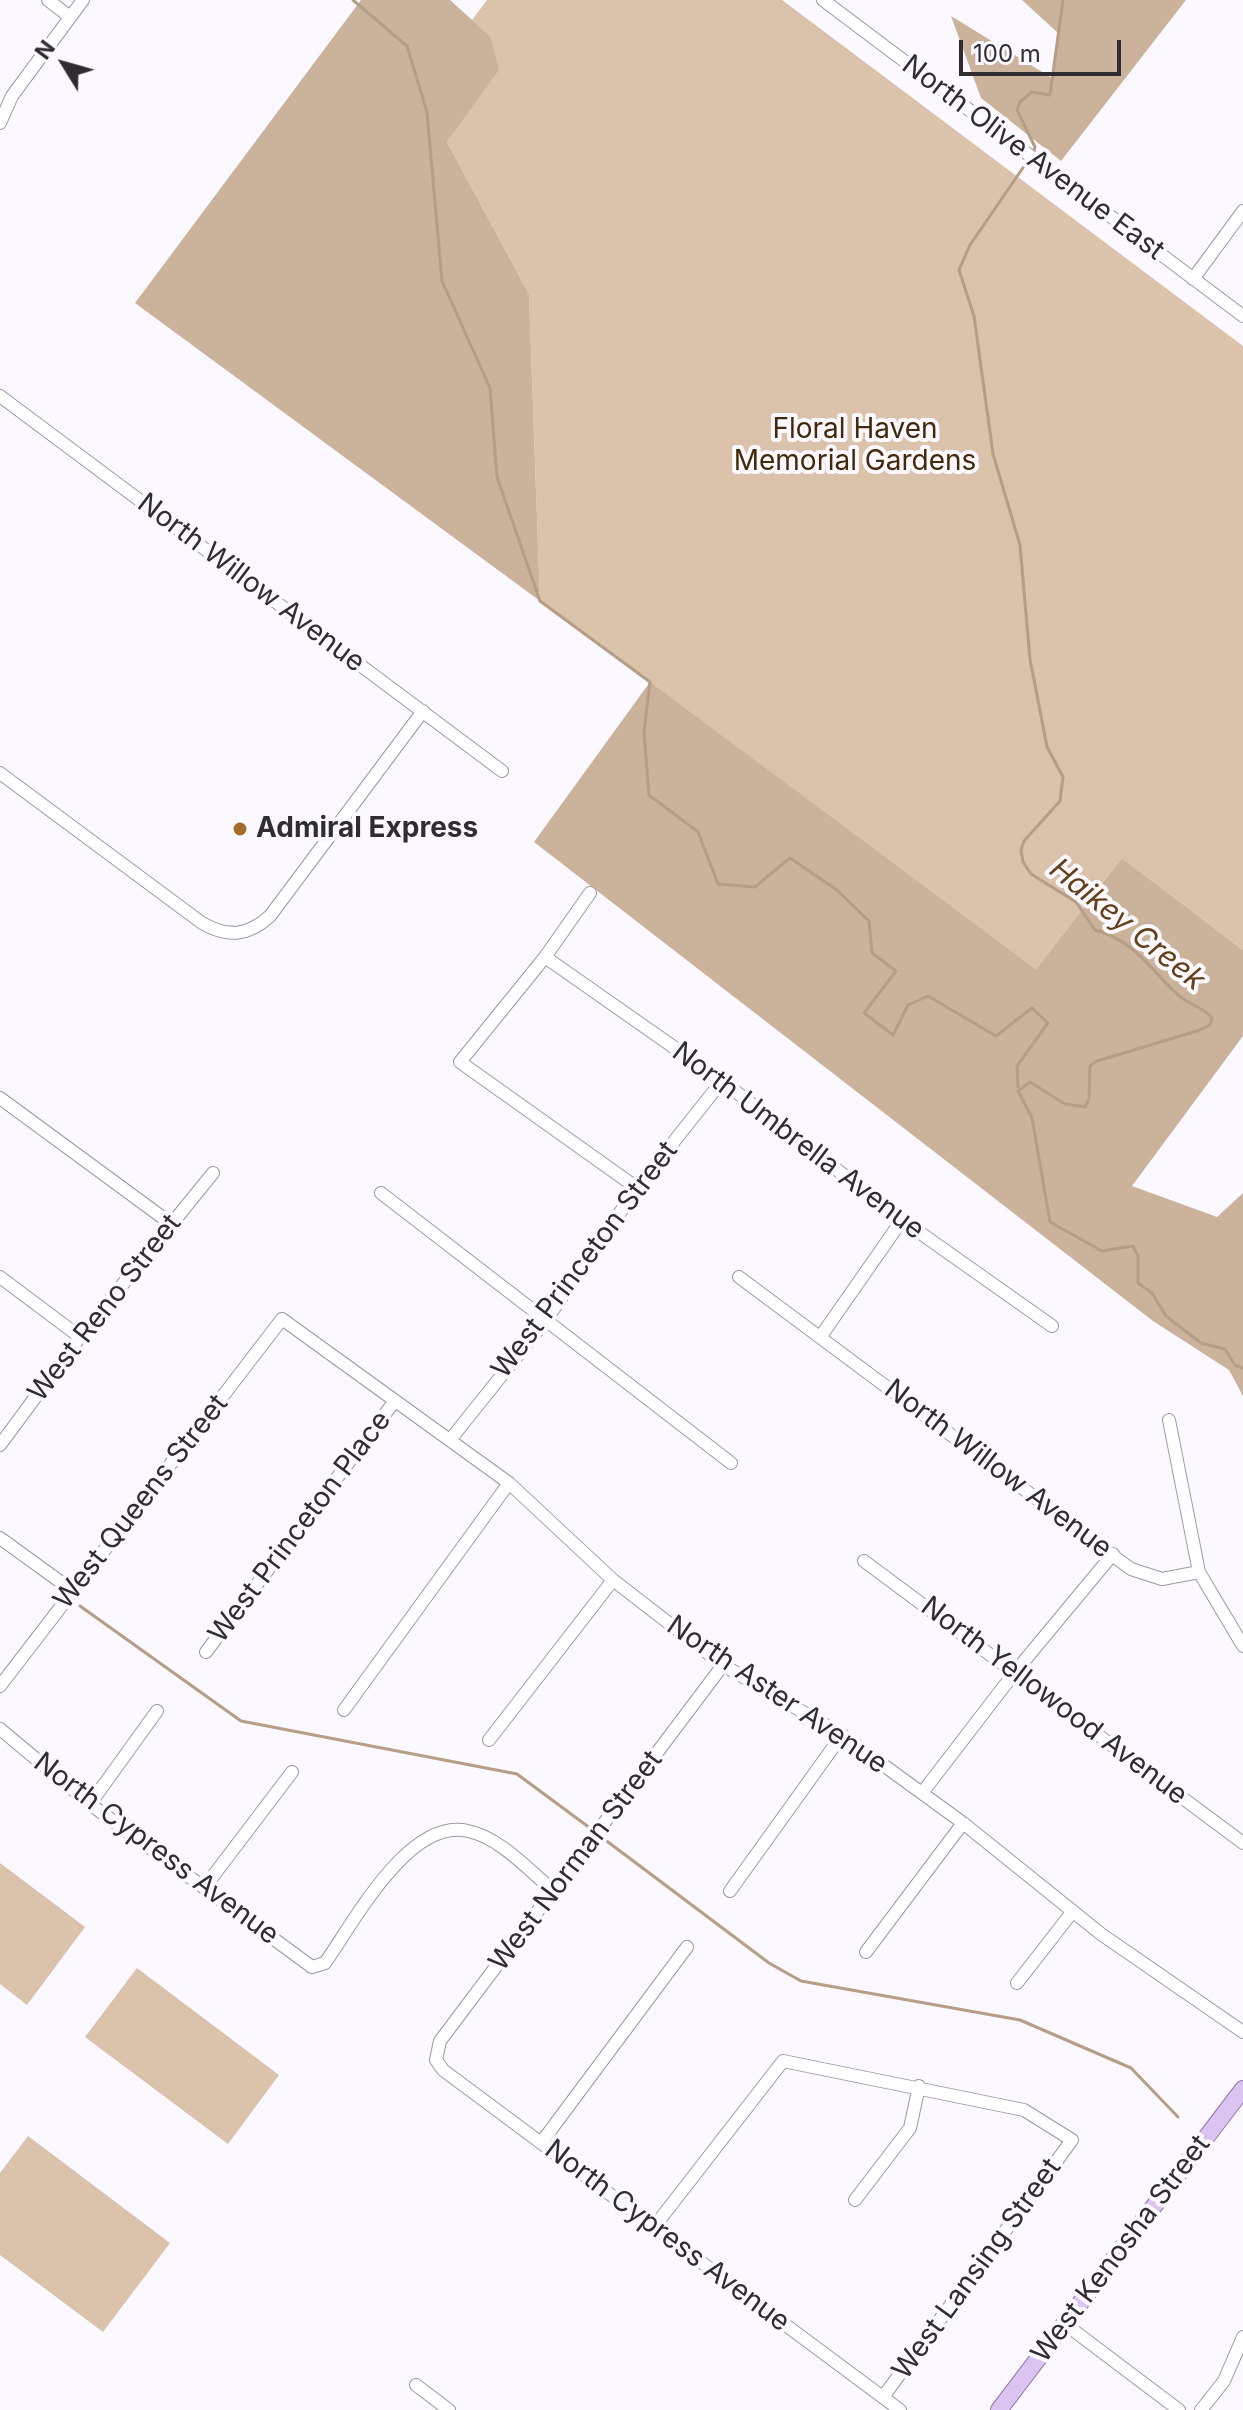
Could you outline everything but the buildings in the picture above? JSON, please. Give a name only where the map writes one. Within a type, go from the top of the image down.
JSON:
[{"type":"main road","name":"West Kenosha Street","points":[[999,2410],[1243,2089]]},
{"type":"street","points":[[48,0],[70,17]]},
{"type":"street","points":[[0,123],[12,96],[83,0]]},
{"type":"street","name":"North Olive Avenue East","points":[[823,0],[1243,316]]},
{"type":"street","points":[[1193,279],[1243,211]]},
{"type":"street","name":"North Willow Avenue","points":[[0,396],[502,771]]},
{"type":"street","points":[[0,773],[215,931],[238,934],[259,927],[270,916],[423,711]]},
{"type":"street","points":[[590,893],[545,957],[460,1062],[637,1188]]},
{"type":"street","name":"North Umbrella Avenue","points":[[545,957],[722,1081],[902,1220],[1052,1326]]},
{"type":"street","name":"West Princeton Street","points":[[450,1440],[546,1320],[637,1188],[722,1081]]},
{"type":"street","points":[[0,1098],[170,1223]]},
{"type":"street","name":"West Reno Street","points":[[0,1445],[80,1337],[213,1173]]},
{"type":"street","points":[[381,1193],[731,1463]]},
{"type":"street","points":[[821,1336],[902,1220]]},
{"type":"street","points":[[0,1277],[80,1337]]},
{"type":"street","name":"North Willow Avenue","points":[[739,1277],[1113,1554],[1148,1576],[1162,1579],[1199,1572]]},
{"type":"street","name":"North Aster Avenue","points":[[282,1319],[509,1483],[613,1580],[723,1665],[842,1735],[963,1823],[1073,1911],[1243,2032]]},
{"type":"street","name":"West Queens Street","points":[[0,1686],[282,1319]]},
{"type":"street","name":"West Princeton Place","points":[[206,1652],[394,1402]]},
{"type":"street","points":[[1169,1420],[1199,1572],[1243,1646]]},
{"type":"street","points":[[344,1710],[509,1483]]},
{"type":"street","points":[[0,1538],[73,1591]]},
{"type":"street","points":[[922,1793],[1015,1672],[1113,1554]]},
{"type":"street","name":"North Yellowood Avenue","points":[[864,1561],[1243,1843]]},
{"type":"street","points":[[489,1740],[613,1580]]},
{"type":"street","name":"West Norman Street","points":[[436,2060],[440,2041],[723,1665]]},
{"type":"street","points":[[90,1804],[157,1711]]},
{"type":"street","name":"North Cypress Avenue","points":[[0,1729],[90,1804],[312,1967],[325,1963],[397,1862],[419,1841],[467,1830],[497,1844],[554,1891]]},
{"type":"street","points":[[730,1891],[842,1735]]},
{"type":"street","points":[[204,1888],[292,1772]]},
{"type":"street","points":[[866,1952],[963,1823]]},
{"type":"street","points":[[1017,1983],[1073,1911]]},
{"type":"street","points":[[541,2143],[687,1947]]},
{"type":"street","name":"North Cypress Avenue","points":[[436,2060],[443,2070],[900,2410]]},
{"type":"street","points":[[654,2227],[783,2061],[919,2086],[910,2128],[855,2200]]},
{"type":"street","name":"West Lansing Street","points":[[883,2397],[1072,2140],[1024,2110],[919,2086]]},
{"type":"street","points":[[1065,2324],[1179,2410]]},
{"type":"street","points":[[1201,2410],[1224,2381],[1243,2337]]},
{"type":"street","points":[[416,2385],[449,2410]]},
{"type":"green space","name":"Floral Haven Memorial Gardens","points":[[487,0],[782,0],[1243,346],[1243,950],[1122,858],[1036,969],[540,601],[529,294],[447,142],[498,70],[491,37],[472,20]]},
{"type":"green space","points":[[0,1863],[85,1927],[27,2005],[0,1984]]},
{"type":"green space","points":[[137,1968],[279,2075],[228,2144],[85,2037]]},
{"type":"green space","points":[[28,2136],[170,2243],[103,2332],[0,2255],[0,2173]]},
{"type":"shaded area","points":[[361,0],[450,0],[491,37],[499,70],[447,142],[529,294],[540,601],[135,303]]},
{"type":"shaded area","points":[[1022,0],[1186,0],[1061,161],[981,98],[951,16],[1052,78],[1058,33]]},
{"type":"shaded area","points":[[650,682],[1036,969],[1122,858],[1243,950],[1243,1036],[1132,1186],[1217,1217],[1243,1193],[1243,1396],[1229,1370],[1153,1321],[534,842]]},
{"type":"waterway","points":[[353,0],[407,46],[427,112],[442,281],[490,388],[497,477],[540,601],[650,682],[644,732],[649,795],[698,832],[718,884],[755,887],[790,858],[837,890],[869,921],[872,953],[896,971],[864,1013],[893,1035],[908,1005],[928,996],[996,1036],[1032,1008],[1048,1023],[1017,1066],[1018,1087]]},
{"type":"waterway","name":"Haikey Creek","points":[[1033,153],[1035,147],[1017,110],[1020,102],[1032,92],[1050,95],[1063,0]]},
{"type":"waterway","name":"Haikey Creek","points":[[1029,159],[970,245],[959,270],[974,316],[993,454],[1020,545],[1030,659],[1047,747],[1063,777],[1060,801],[1024,841],[1021,850],[1023,862],[1031,874],[1076,902],[1095,930],[1131,948],[1177,994],[1212,1018],[1210,1025],[1197,1031],[1097,1061],[1090,1066],[1089,1099],[1085,1107],[1065,1104],[1030,1082],[1018,1091],[1032,1118],[1050,1222],[1102,1251],[1133,1246],[1138,1256],[1138,1283],[1152,1293],[1166,1316],[1201,1343],[1225,1349],[1235,1365],[1243,1368]]},
{"type":"waterway","points":[[80,1606],[241,1721],[517,1774],[590,1828]]},
{"type":"waterway","points":[[604,1839],[769,1963],[801,1981],[1020,2020],[1131,2068],[1178,2117]]},
{"type":"place","name":"Admiral Express","points":[[240,829]]}]
